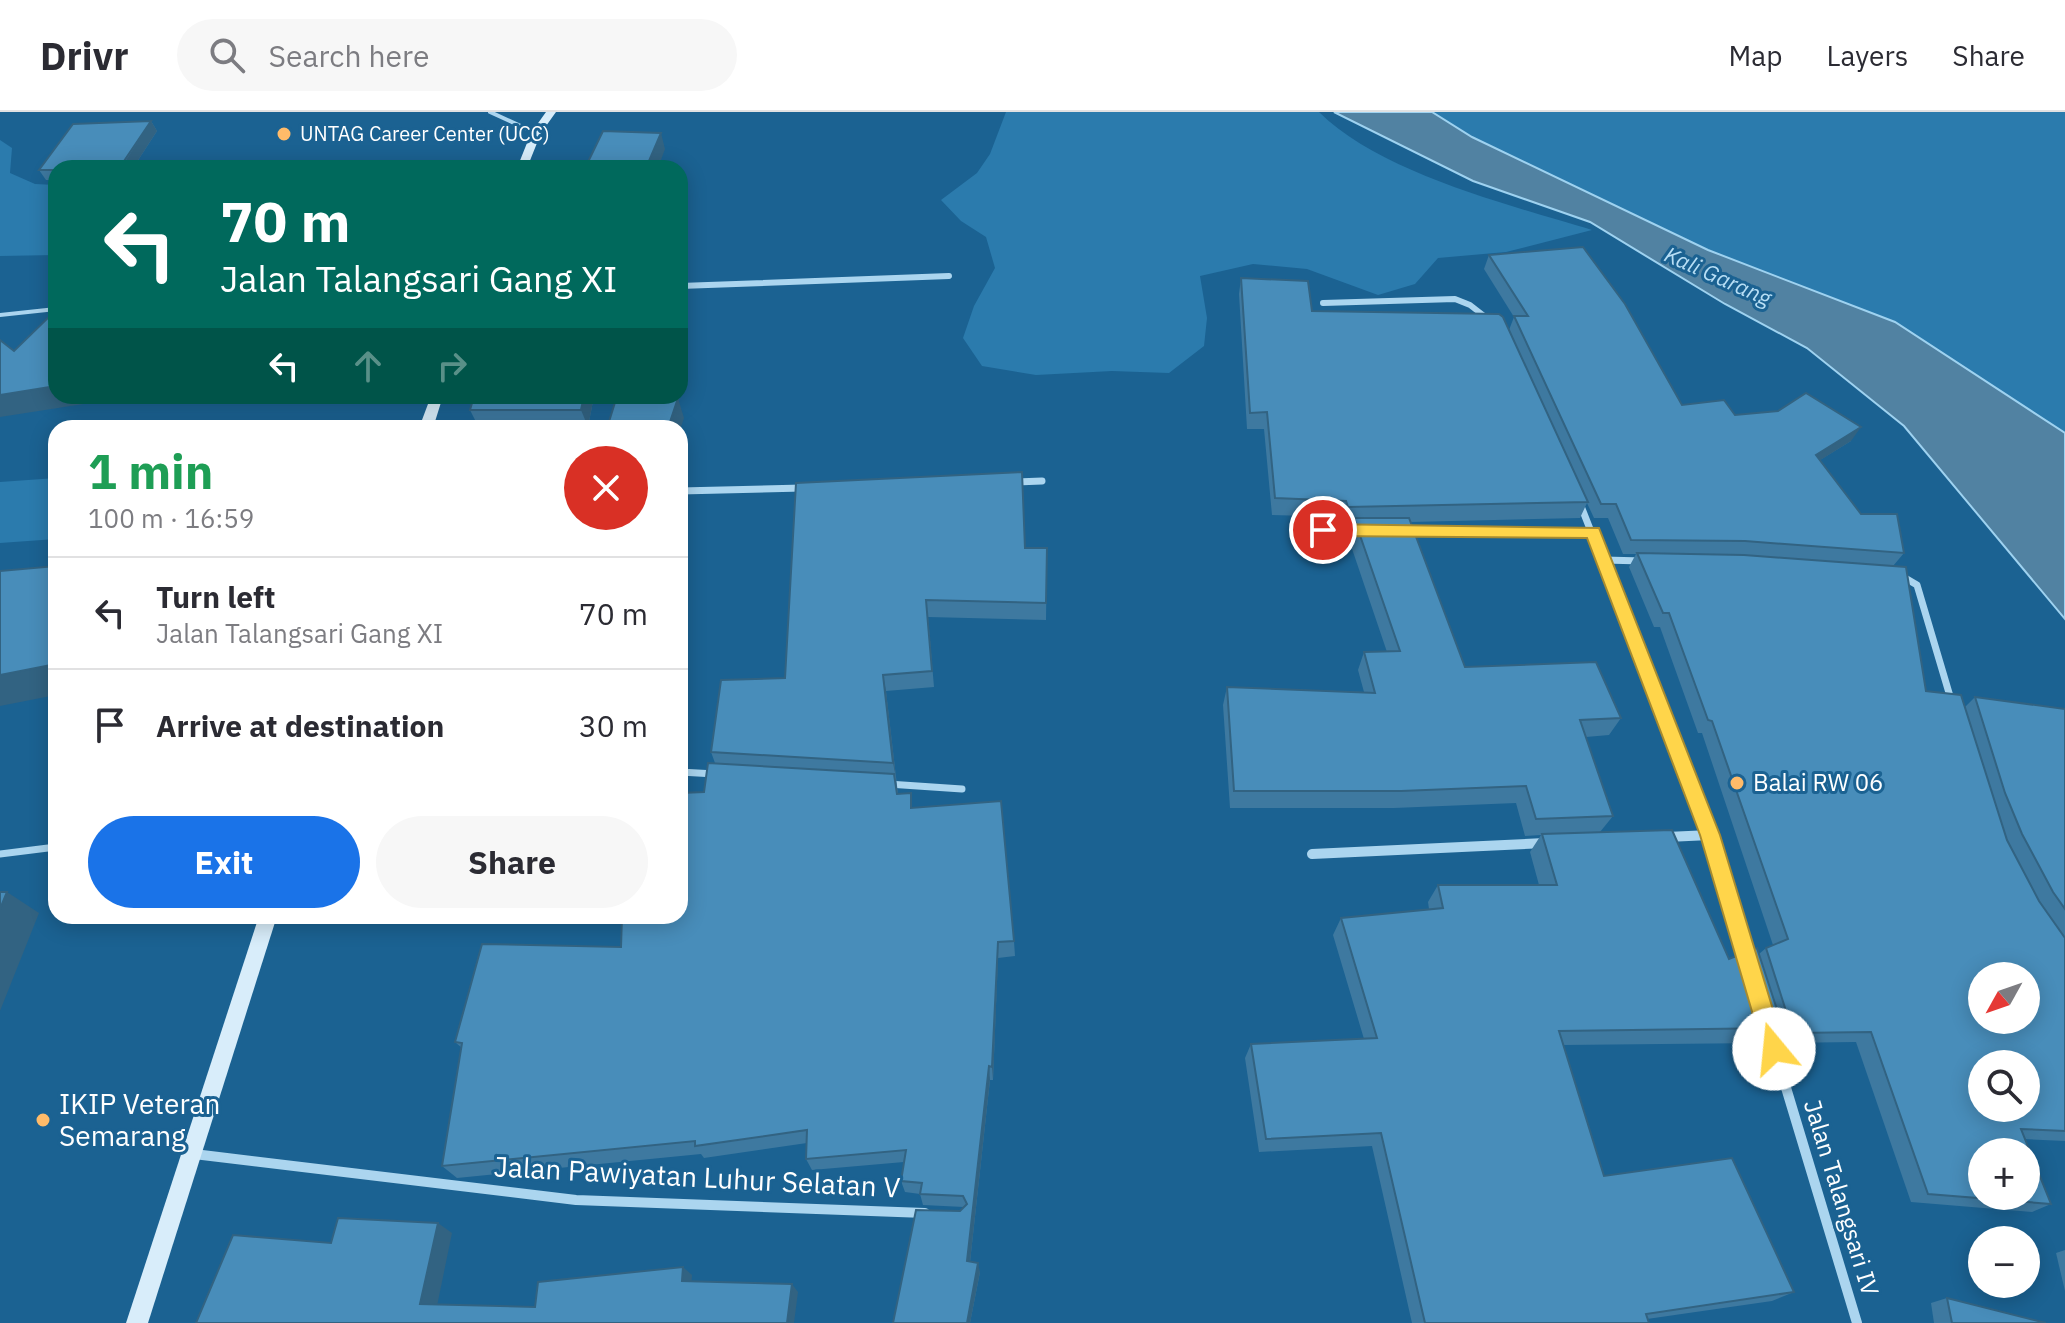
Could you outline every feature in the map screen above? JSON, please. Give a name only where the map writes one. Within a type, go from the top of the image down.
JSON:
[{"type":"main road","points":[[525,160],[536,133],[551,112]]},
{"type":"main road","points":[[137,1323],[265,924]]},
{"type":"street","points":[[688,286],[949,276]]},
{"type":"street","points":[[1323,303],[1455,299],[1470,305],[1497,325]]},
{"type":"street","points":[[1010,482],[1042,481]]},
{"type":"street","points":[[688,491],[806,488]]},
{"type":"street","points":[[1574,489],[1710,835],[1751,972]]},
{"type":"street","points":[[1323,530],[1370,530]]},
{"type":"street","points":[[1402,530],[1593,532]]},
{"type":"street","points":[[1604,560],[1648,561]]},
{"type":"street","points":[[1895,574],[1917,585],[1957,717]]},
{"type":"street","points":[[688,773],[727,775]]},
{"type":"street","points":[[884,784],[962,789]]},
{"type":"street","points":[[1662,837],[1710,835]]},
{"type":"street","points":[[1312,854],[1550,843]]},
{"type":"street","name":"Jalan Talangsari IV","points":[[1765,1018],[1857,1323]]},
{"type":"street","name":"Jalan Pawiyatan Luhur Selatan V","points":[[193,1154],[576,1200],[930,1213]]},
{"type":"lane","points":[[490,112],[536,133]]},
{"type":"lane","points":[[0,315],[48,310]]},
{"type":"lane","points":[[0,854],[48,848]]},
{"type":"shaded area","points":[[1006,112],[1319,112],[1345,134],[1411,170],[1486,198],[1592,230],[1506,252],[1438,258],[1415,284],[1378,295],[1307,269],[1253,264],[1200,276],[1207,318],[1204,346],[1169,373],[1112,371],[1036,375],[982,366],[963,338],[974,306],[995,268],[986,237],[961,221],[941,200],[977,173],[990,154]]},
{"type":"shaded area","points":[[1432,112],[2065,112],[2065,433],[1895,322],[1708,250],[1472,137]]},
{"type":"shaded area","points":[[0,140],[12,148],[10,173],[35,184],[48,185],[48,255],[0,256]]},
{"type":"shaded area","points":[[48,479],[48,540],[0,543],[0,482]]},
{"type":"water","name":"Kali Garang","points":[[1334,112],[1432,112],[1472,137],[1708,250],[1895,322],[2065,433],[2065,619],[1904,426],[1807,348],[1725,304],[1590,222],[1473,181]]},
{"type":"building","points":[[151,121],[125,160],[48,160],[48,170],[39,170],[73,124]]},
{"type":"building","points":[[603,131],[661,133],[649,160],[589,160]]},
{"type":"building","points":[[1583,247],[1625,304],[1682,405],[1724,400],[1735,415],[1778,411],[1806,393],[1861,427],[1816,455],[1861,514],[1897,514],[1904,553],[1745,541],[1631,540],[1616,504],[1601,504],[1514,316],[1528,316],[1489,255]]},
{"type":"building","points":[[1241,278],[1308,281],[1312,311],[1499,314],[1588,502],[1348,507],[1346,501],[1275,498],[1267,412],[1250,413]]},
{"type":"building","points":[[48,318],[48,387],[0,395],[0,340],[14,351]]},
{"type":"building","points":[[472,404],[582,404],[581,410],[470,410]]},
{"type":"building","points":[[614,404],[676,404],[671,420],[610,420]]},
{"type":"building","points":[[1022,472],[1025,548],[1047,548],[1046,603],[926,600],[932,671],[883,675],[893,763],[711,752],[721,680],[785,678],[796,483]]},
{"type":"building","points":[[1354,518],[1409,518],[1465,667],[1596,662],[1621,718],[1580,720],[1613,816],[1536,819],[1526,786],[1401,791],[1234,791],[1227,687],[1375,693],[1364,652],[1400,651]]},
{"type":"building","points":[[1637,553],[1744,555],[1906,567],[1926,691],[1961,695],[2007,840],[2039,901],[2065,938],[2065,1131],[2021,1129],[2025,1138],[1968,1138],[1968,1197],[1928,1194],[1871,1032],[1793,1033],[1766,948],[1788,939],[1712,721],[1708,720],[1669,613],[1663,613]]},
{"type":"building","points":[[48,567],[48,666],[0,675],[0,571]]},
{"type":"building","points":[[1975,697],[2065,709],[2065,909],[2022,834],[2005,793]]},
{"type":"building","points":[[708,763],[894,774],[897,794],[911,793],[911,808],[1001,801],[1014,941],[998,942],[992,1067],[989,1066],[967,1261],[978,1263],[967,1323],[893,1323],[916,1210],[960,1211],[967,1204],[963,1196],[920,1194],[922,1183],[901,1181],[906,1150],[806,1159],[807,1130],[695,1146],[695,1141],[442,1166],[462,1043],[455,1042],[482,944],[621,947],[622,924],[688,924],[688,793],[704,792]]},
{"type":"building","points":[[1672,830],[1729,959],[1757,948],[1783,1028],[1559,1031],[1604,1176],[1732,1158],[1794,1292],[1646,1314],[1649,1323],[1425,1323],[1381,1133],[1266,1139],[1251,1044],[1377,1038],[1341,918],[1443,908],[1438,885],[1557,885],[1542,834]]},
{"type":"building","points":[[0,892],[7,892],[0,909]]},
{"type":"building","points":[[2040,1176],[2051,1204],[2040,1203]]},
{"type":"building","points":[[338,1218],[438,1223],[420,1304],[535,1307],[538,1282],[683,1267],[682,1281],[792,1284],[787,1323],[196,1323],[233,1235],[331,1243]]},
{"type":"building","points":[[1947,1298],[2046,1323],[1952,1323]]},
{"type":"place","name":"UNTAG Career Center (UCC)","points":[[284,134]]},
{"type":"place","name":"Balai RW 06","points":[[1737,783]]},
{"type":"place","name":"IKIP Veteran Semarang","points":[[43,1120]]},
{"type":"route","points":[[1323,530],[1593,532],[1710,835],[1774,1049]]}]
